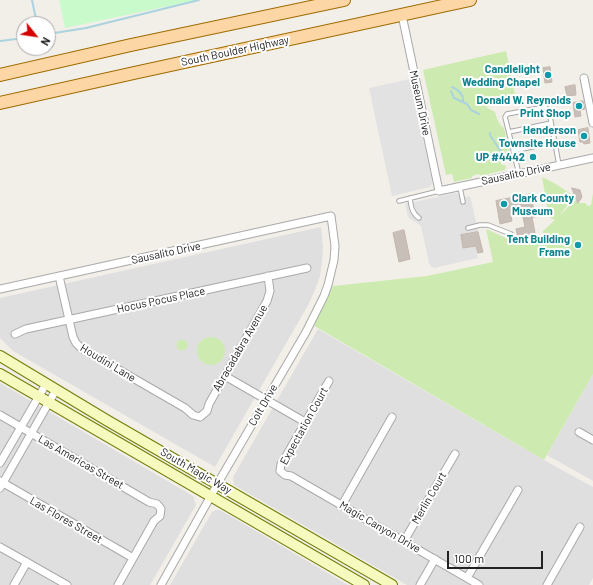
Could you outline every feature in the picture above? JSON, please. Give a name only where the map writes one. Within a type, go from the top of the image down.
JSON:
[{"type":"main road","points":[[0,75],[131,45],[344,0]]},
{"type":"main road","name":"South Boulder Highway","points":[[0,103],[470,0]]},
{"type":"street","name":"Museum Drive","points":[[402,15],[439,191]]},
{"type":"street","points":[[584,78],[593,123]]},
{"type":"street","name":"Sausalito Drive","points":[[439,191],[593,158]]},
{"type":"street","name":"Sausalito Drive","points":[[0,289],[331,216]]},
{"type":"street","name":"Colt Drive","points":[[161,585],[306,332],[321,302],[328,285],[334,260],[335,246],[331,216]]},
{"type":"street","name":"Hocus Pocus Place","points":[[15,334],[26,329],[307,268]]},
{"type":"street","name":"Houdini Lane","points":[[59,276],[73,337],[76,343],[81,348],[186,408],[193,415],[200,417]]},
{"type":"street","name":"Abracadabra Avenue","points":[[200,417],[207,411],[209,404],[267,301],[270,291],[268,276]]},
{"type":"street","name":"South Magic Way","points":[[0,356],[392,585]]},
{"type":"street","name":"South Magic Way","points":[[0,374],[364,585]]},
{"type":"street","points":[[225,376],[305,422]]},
{"type":"street","name":"Expectation Court","points":[[280,471],[281,464],[329,381]]},
{"type":"street","points":[[0,463],[46,384]]},
{"type":"street","points":[[1,484],[56,390]]},
{"type":"street","name":"Las Americas Street","points":[[0,415],[149,502],[157,504],[161,509],[160,516],[154,522],[133,558]]},
{"type":"street","points":[[342,505],[392,417]]},
{"type":"street","points":[[579,432],[593,440]]},
{"type":"street","name":"Merlin Court","points":[[404,541],[454,454]]},
{"type":"street","name":"Magic Canyon Drive","points":[[280,471],[342,505],[479,585]]},
{"type":"street","name":"Las Flores Street","points":[[1,484],[133,558]]},
{"type":"street","points":[[467,578],[518,490]]},
{"type":"street","points":[[547,585],[580,527]]},
{"type":"street","points":[[0,547],[27,562],[54,582],[67,585]]},
{"type":"street","points":[[118,585],[133,558]]},
{"type":"street","points":[[420,585],[434,559]]},
{"type":"street","points":[[14,585],[27,562]]},
{"type":"lane","points":[[518,174],[505,117],[507,114],[545,107],[548,111],[551,123],[559,165]]},
{"type":"lane","points":[[509,132],[551,123]]},
{"type":"lane","points":[[513,151],[555,142]]},
{"type":"lane","points":[[460,187],[463,202]]},
{"type":"lane","points":[[399,201],[439,191]]},
{"type":"lane","points":[[410,198],[411,208],[414,214],[419,218]]},
{"type":"lane","points":[[468,228],[488,225],[511,234]]},
{"type":"shaded area","points":[[410,79],[432,184],[430,187],[392,196],[369,88]]},
{"type":"shaded area","points":[[455,193],[466,197],[470,196],[483,252],[477,254],[478,258],[434,268],[429,263],[421,226],[408,217],[405,204]]},
{"type":"shaded area","points":[[321,227],[323,246],[322,262],[320,276],[315,290],[307,307],[215,467],[13,351],[0,338],[0,298]]},
{"type":"shaded area","points":[[318,329],[593,487],[593,578],[589,585],[407,585],[234,485],[233,477]]},
{"type":"shaded area","points":[[593,374],[593,481],[547,455]]},
{"type":"shaded area","points":[[0,383],[193,496],[196,505],[150,585],[0,585]]},
{"type":"shaded area","points":[[220,510],[348,585],[170,585],[212,512]]},
{"type":"green space","points":[[59,0],[197,0],[65,28]]},
{"type":"green space","points":[[506,51],[516,99],[504,96],[490,106],[486,107],[495,112],[499,123],[504,128],[511,158],[501,159],[501,164],[506,166],[505,170],[481,176],[479,174],[472,176],[472,178],[454,182],[452,174],[446,175],[423,70]]},
{"type":"green space","points":[[542,177],[571,194],[572,199],[559,216],[575,200],[579,203],[585,203],[588,206],[591,205],[593,193],[593,374],[544,460],[311,324],[333,286],[427,276],[493,262],[486,229],[517,243],[543,239],[543,231],[555,220],[549,217]]},
{"type":"green space","points":[[211,337],[221,341],[225,351],[221,361],[211,365],[201,361],[197,351],[201,341]]},
{"type":"green space","points":[[182,339],[186,341],[188,345],[186,349],[182,351],[178,349],[176,345],[178,341]]},
{"type":"building","name":"Candlelight Wedding Chapel","points":[[550,67],[552,82],[545,83],[543,68]]},
{"type":"building","points":[[575,85],[576,95],[567,96],[565,87]]},
{"type":"building","name":"Donald W. Reynolds Print Shop","points":[[583,101],[585,109],[580,110],[581,116],[575,117],[573,103]]},
{"type":"building","name":"Henderson Townsite House","points":[[588,128],[590,143],[584,144],[583,142],[580,142],[578,130]]},
{"type":"building","points":[[572,188],[580,190],[582,197],[578,203]]},
{"type":"building","points":[[531,194],[535,217],[532,217],[536,238],[519,242],[516,229],[525,227],[521,208],[510,210],[512,221],[500,224],[496,201]]},
{"type":"building","points":[[404,230],[410,259],[399,262],[393,233]]},
{"type":"building","points":[[478,232],[483,252],[478,253],[476,246],[463,248],[461,235]]},
{"type":"waterway","points":[[32,0],[35,16]]},
{"type":"waterway","points":[[56,33],[86,28],[199,0]]},
{"type":"waterway","points":[[0,41],[16,39]]},
{"type":"waterway","points":[[452,87],[457,89],[463,97],[463,102]]},
{"type":"waterway","points":[[451,91],[454,98],[467,104],[471,110],[479,114]]},
{"type":"waterway","points":[[490,133],[502,153]]},
{"type":"place","name":"Candlelight Wedding Chapel","points":[[548,75]]},
{"type":"place","name":"Donald W. Reynolds Print Shop","points":[[579,106]]},
{"type":"place","name":"Henderson Townsite House","points":[[584,136]]},
{"type":"place","name":"UP #4442","points":[[533,157]]},
{"type":"place","name":"Clark County Museum","points":[[504,204]]},
{"type":"place","name":"Tent Building Frame","points":[[578,245]]}]
